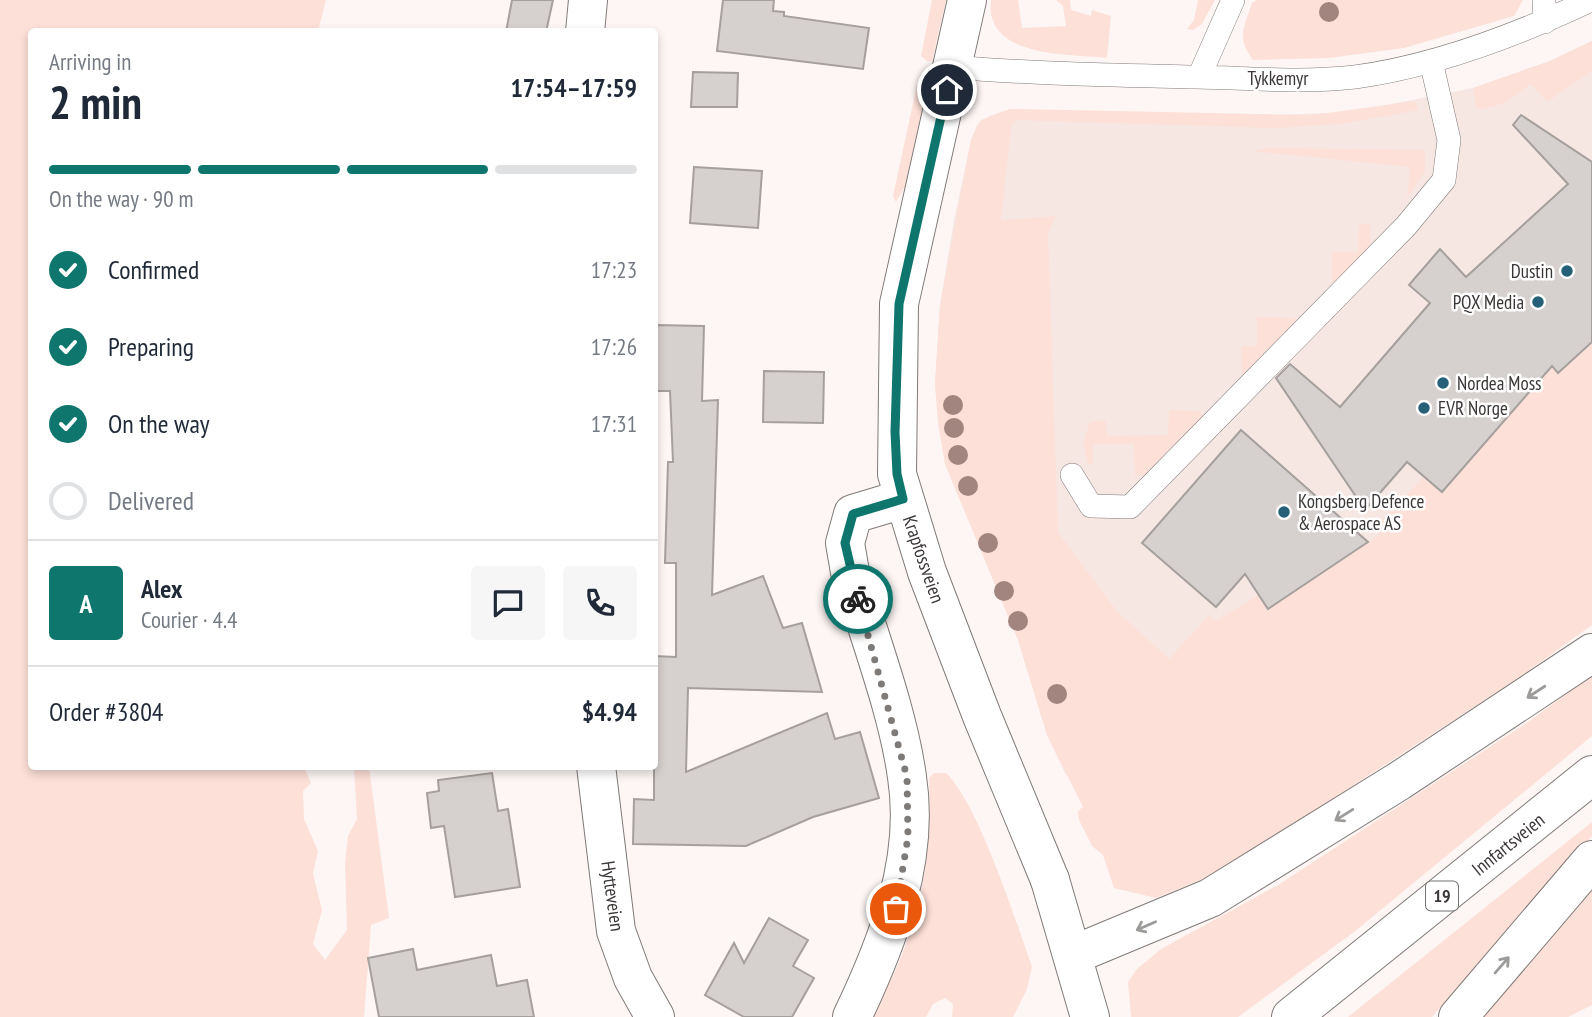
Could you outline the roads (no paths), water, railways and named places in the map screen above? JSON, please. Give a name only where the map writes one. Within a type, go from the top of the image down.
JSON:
[{"type":"main road","points":[[585,28],[588,0]]},
{"type":"main road","name":"Krapfossveien","points":[[967,0],[899,304],[895,432],[897,474],[903,499],[982,716],[1050,880],[1090,1017]]},
{"type":"main road","points":[[852,1017],[872,975],[896,909],[905,865],[909,799],[900,744],[850,572],[845,543],[853,514],[903,499]]},
{"type":"main road","points":[[1073,956],[1210,898],[1399,781],[1592,653]]},
{"type":"main road","name":"Hytteveien","points":[[596,770],[616,931],[633,978],[655,1017]]},
{"type":"main road","name":"Innfartsveien","points":[[1292,1017],[1592,775]]},
{"type":"main road","points":[[1458,1017],[1592,860]]},
{"type":"lane","points":[[1199,77],[1233,0]]},
{"type":"lane","name":"Tykkemyr","points":[[953,67],[1076,75],[1293,80],[1355,77],[1431,61],[1545,11],[1591,0]]},
{"type":"lane","points":[[1072,475],[1091,506],[1130,507],[1231,396],[1330,306],[1444,180],[1449,140],[1431,61]]},
{"type":"place","name":"Dustin","points":[[1567,271]]},
{"type":"place","name":"PQX Media","points":[[1538,302]]},
{"type":"place","name":"Nordea Moss","points":[[1443,383]]},
{"type":"place","name":"EVR Norge","points":[[1424,408]]},
{"type":"place","name":"Kongsberg Defence & Aerospace AS","points":[[1284,512]]}]
